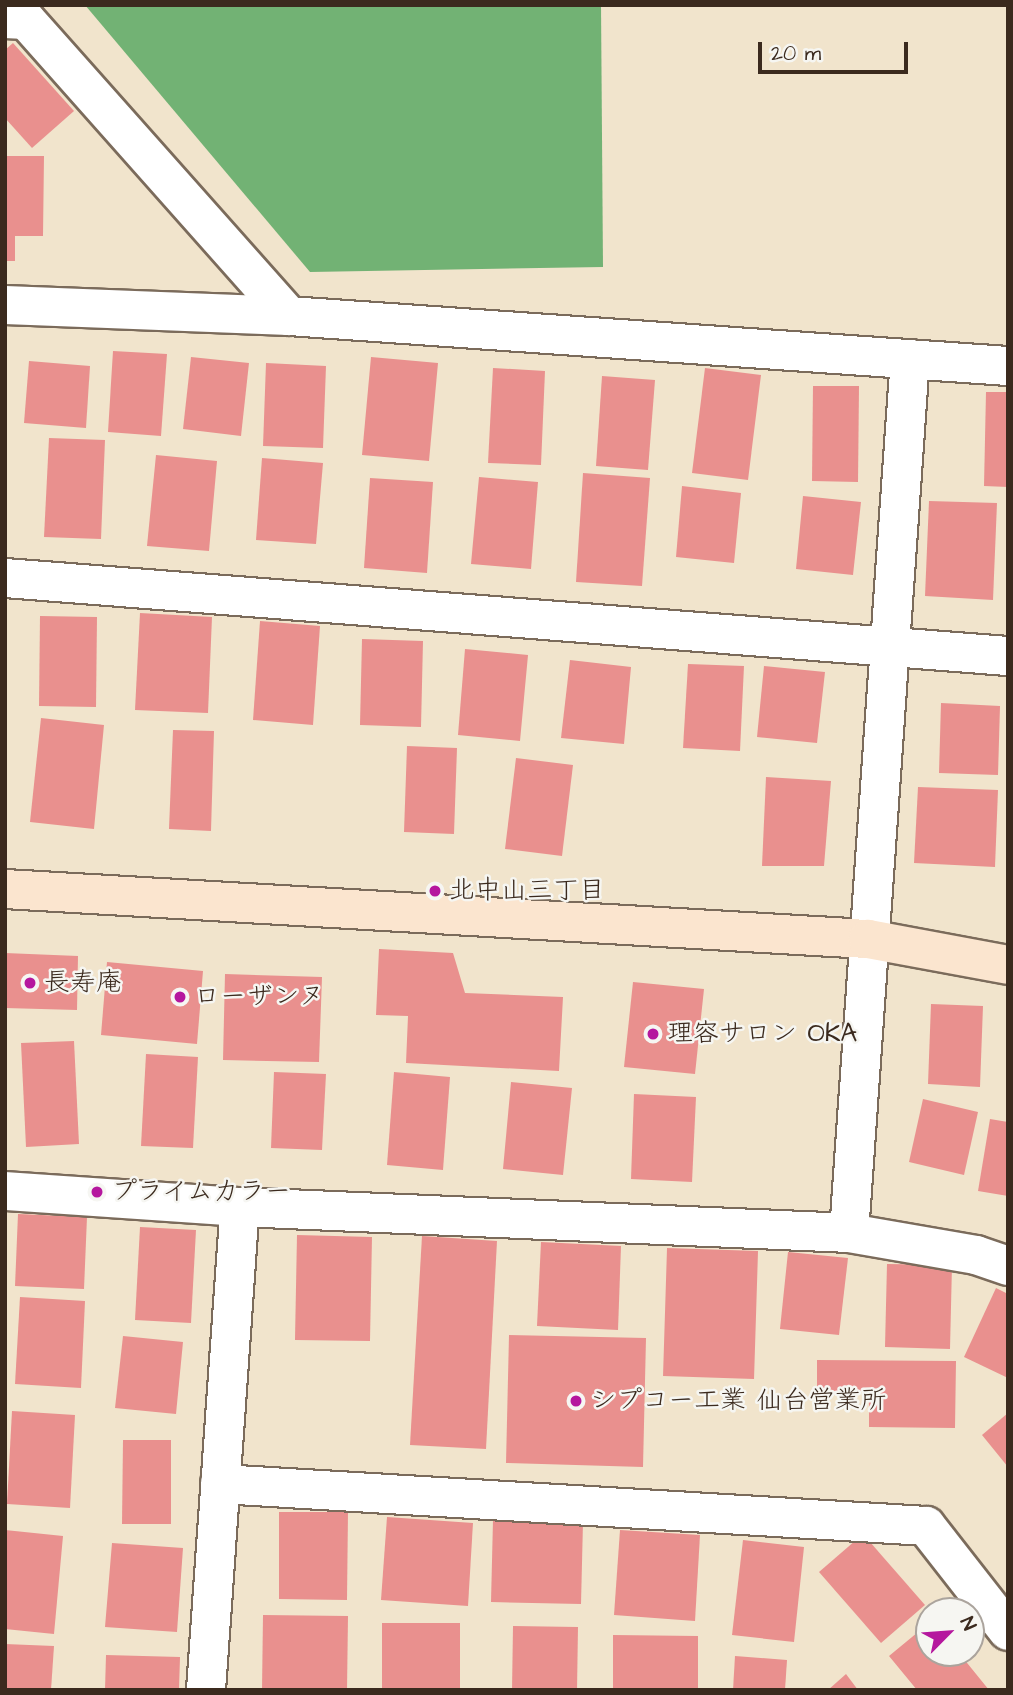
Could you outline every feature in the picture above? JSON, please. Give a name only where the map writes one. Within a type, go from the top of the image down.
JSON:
[{"type":"street","points":[[5,19],[26,20],[289,316]]},
{"type":"street","points":[[5,304],[289,316],[1008,366]]},
{"type":"street","points":[[849,1233],[910,359]]},
{"type":"street","points":[[5,578],[1008,656]]},
{"type":"street","points":[[5,889],[868,939],[1008,965]]},
{"type":"street","points":[[5,1191],[240,1207],[849,1233],[976,1255],[1008,1266]]},
{"type":"street","points":[[206,1690],[240,1207]]},
{"type":"street","points":[[220,1485],[926,1526],[1008,1631]]},
{"type":"green space","points":[[85,5],[601,5],[603,267],[310,272]]},
{"type":"building","points":[[13,43],[74,111],[32,148],[5,118],[5,50]]},
{"type":"building","points":[[5,156],[44,156],[43,236],[15,236],[15,261],[5,261]]},
{"type":"building","points":[[113,351],[167,354],[161,436],[108,432]]},
{"type":"building","points":[[191,357],[249,363],[241,436],[183,429]]},
{"type":"building","points":[[371,357],[438,363],[429,461],[362,455]]},
{"type":"building","points":[[29,361],[90,366],[86,428],[24,423]]},
{"type":"building","points":[[266,363],[326,366],[323,448],[263,446]]},
{"type":"building","points":[[493,368],[545,371],[541,465],[488,463]]},
{"type":"building","points":[[705,368],[761,375],[748,480],[692,473]]},
{"type":"building","points":[[602,376],[655,380],[648,470],[596,466]]},
{"type":"building","points":[[813,386],[859,386],[858,482],[812,481]]},
{"type":"building","points":[[986,392],[1008,392],[1008,487],[984,486]]},
{"type":"building","points":[[49,438],[105,440],[101,539],[44,537]]},
{"type":"building","points":[[156,455],[217,461],[209,551],[147,546]]},
{"type":"building","points":[[262,458],[323,463],[316,544],[256,540]]},
{"type":"building","points":[[583,473],[650,478],[642,586],[576,582]]},
{"type":"building","points":[[479,477],[538,482],[531,569],[471,564]]},
{"type":"building","points":[[370,478],[433,482],[427,573],[364,568]]},
{"type":"building","points":[[682,486],[741,493],[734,563],[676,557]]},
{"type":"building","points":[[803,496],[861,502],[853,575],[796,569]]},
{"type":"building","points":[[929,501],[997,503],[993,600],[925,596]]},
{"type":"building","points":[[140,613],[212,617],[208,713],[135,710]]},
{"type":"building","points":[[40,616],[97,617],[96,707],[39,706]]},
{"type":"building","points":[[260,621],[320,626],[313,725],[253,720]]},
{"type":"building","points":[[362,639],[423,641],[421,727],[360,725]]},
{"type":"building","points":[[465,649],[528,655],[520,741],[458,735]]},
{"type":"building","points":[[570,660],[631,667],[624,744],[561,738]]},
{"type":"building","points":[[688,664],[744,666],[740,751],[683,748]]},
{"type":"building","points":[[764,666],[825,672],[817,743],[757,737]]},
{"type":"building","points":[[941,703],[1000,706],[998,775],[939,773]]},
{"type":"building","points":[[41,718],[104,725],[94,829],[30,822]]},
{"type":"building","points":[[173,730],[214,731],[211,831],[169,829]]},
{"type":"building","points":[[407,746],[457,748],[454,834],[404,832]]},
{"type":"building","points":[[516,758],[573,765],[562,856],[505,849]]},
{"type":"building","points":[[766,777],[831,781],[824,866],[762,866]]},
{"type":"building","points":[[918,787],[998,790],[995,867],[914,863]]},
{"type":"building","points":[[379,949],[453,953],[465,993],[563,997],[559,1071],[406,1063],[408,1016],[376,1015]]},
{"type":"building","points":[[5,953],[78,956],[77,1010],[5,1008]]},
{"type":"building","points":[[107,962],[203,971],[197,1044],[101,1035]]},
{"type":"building","points":[[225,974],[322,977],[319,1062],[223,1060]]},
{"type":"building","points":[[633,982],[704,989],[695,1074],[624,1067]]},
{"type":"building","points":[[931,1004],[983,1006],[980,1087],[928,1084]]},
{"type":"building","points":[[74,1041],[79,1144],[26,1147],[21,1043]]},
{"type":"building","points":[[146,1054],[198,1057],[193,1148],[141,1146]]},
{"type":"building","points":[[274,1072],[326,1074],[322,1150],[271,1148]]},
{"type":"building","points":[[394,1072],[450,1077],[443,1170],[387,1165]]},
{"type":"building","points":[[511,1082],[572,1088],[563,1175],[503,1169]]},
{"type":"building","points":[[634,1094],[696,1097],[692,1182],[631,1179]]},
{"type":"building","points":[[923,1099],[978,1112],[964,1175],[909,1162]]},
{"type":"building","points":[[990,1119],[1008,1122],[1008,1196],[978,1191]]},
{"type":"building","points":[[18,1214],[87,1217],[84,1289],[15,1286]]},
{"type":"building","points":[[140,1227],[196,1230],[191,1323],[135,1320]]},
{"type":"building","points":[[297,1235],[372,1237],[370,1341],[295,1340]]},
{"type":"building","points":[[422,1236],[497,1241],[486,1449],[410,1445]]},
{"type":"building","points":[[541,1242],[621,1246],[618,1330],[537,1326]]},
{"type":"building","points":[[667,1248],[758,1251],[754,1379],[663,1376]]},
{"type":"building","points":[[788,1252],[848,1258],[839,1335],[780,1329]]},
{"type":"building","points":[[887,1264],[952,1265],[950,1349],[885,1347]]},
{"type":"building","points":[[996,1288],[1008,1294],[1008,1378],[964,1357]]},
{"type":"building","points":[[20,1297],[85,1301],[81,1388],[15,1384]]},
{"type":"building","name":"シプコー工業 仙台営業所","points":[[509,1335],[646,1338],[643,1467],[506,1463]]},
{"type":"building","points":[[123,1336],[183,1342],[176,1414],[115,1408]]},
{"type":"building","points":[[817,1360],[956,1361],[955,1428],[869,1427],[869,1391],[817,1391]]},
{"type":"building","points":[[12,1411],[75,1415],[70,1508],[7,1504]]},
{"type":"building","points":[[1008,1413],[1008,1467],[982,1435]]},
{"type":"building","points":[[123,1440],[171,1440],[171,1524],[122,1524]]},
{"type":"building","points":[[279,1512],[348,1512],[347,1600],[279,1599]]},
{"type":"building","points":[[387,1517],[473,1523],[468,1606],[381,1600]]},
{"type":"building","points":[[493,1520],[583,1522],[581,1604],[491,1602]]},
{"type":"building","points":[[5,1530],[63,1536],[54,1634],[5,1629]]},
{"type":"building","points":[[620,1530],[700,1535],[695,1621],[614,1615]]},
{"type":"building","points":[[863,1534],[918,1597],[915,1597],[915,1614],[881,1643],[819,1572]]},
{"type":"building","points":[[743,1540],[804,1547],[794,1642],[732,1635]]},
{"type":"building","points":[[112,1543],[183,1548],[177,1632],[105,1627]]},
{"type":"building","points":[[263,1615],[348,1616],[347,1690],[262,1690]]},
{"type":"building","points":[[382,1623],[460,1623],[460,1690],[382,1690]]},
{"type":"building","points":[[513,1626],[578,1627],[577,1690],[512,1690]]},
{"type":"building","points":[[613,1635],[698,1636],[698,1690],[613,1690]]},
{"type":"building","points":[[915,1635],[915,1667],[970,1667],[989,1690],[917,1690],[889,1656]]},
{"type":"building","points":[[5,1644],[54,1646],[51,1690],[5,1690]]},
{"type":"building","points":[[106,1655],[180,1657],[179,1690],[105,1690]]},
{"type":"building","points":[[735,1656],[787,1660],[785,1690],[733,1690]]},
{"type":"building","points":[[846,1674],[858,1690],[828,1690]]},
{"type":"place","name":"北中山三丁目","points":[[435,891]]},
{"type":"place","name":"長寿庵","points":[[30,983]]},
{"type":"place","name":"ローザンヌ","points":[[180,997]]},
{"type":"place","name":"理容サロン OKA","points":[[653,1034]]},
{"type":"place","name":"プライムカラー","points":[[97,1192]]},
{"type":"place","name":"シプコー工業 仙台営業所","points":[[576,1401]]}]
